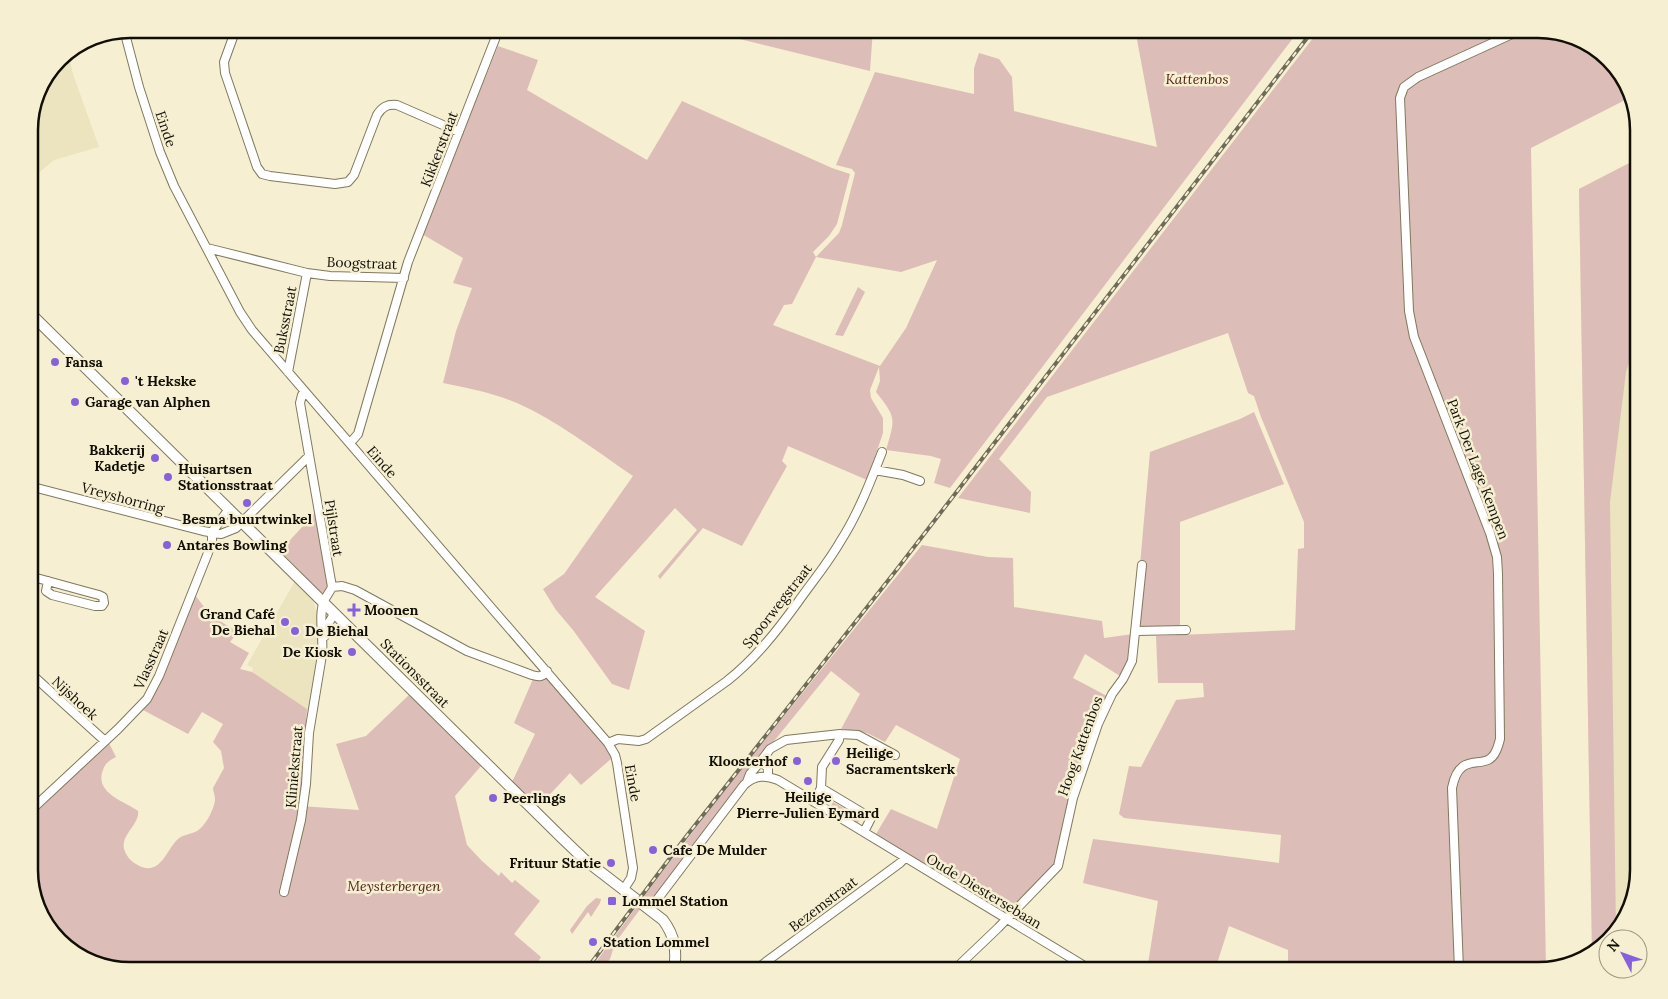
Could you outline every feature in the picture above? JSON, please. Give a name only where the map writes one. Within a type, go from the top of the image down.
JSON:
[{"type":"main road","name":"Stationsstraat","points":[[38,321],[562,838],[592,865],[650,909]]},
{"type":"main road","points":[[650,909],[663,920],[672,934],[676,955],[675,962]]},
{"type":"street","name":"Einde","points":[[126,38],[160,152],[174,186],[240,312],[252,330],[608,743],[617,763],[633,868],[631,878],[624,889]]},
{"type":"street","points":[[233,38],[224,62],[225,73],[257,167],[265,175],[335,184],[348,182],[354,175],[377,115],[388,105],[396,105],[459,132]]},
{"type":"street","name":"Kikkerstraat","points":[[404,278],[408,262],[496,38]]},
{"type":"street","name":"Park Der Lage Kempen","points":[[1459,962],[1452,788],[1455,773],[1461,766],[1490,759],[1496,751],[1500,739],[1497,556],[1414,337],[1411,323],[1400,98],[1404,86],[1418,77],[1503,38]]},
{"type":"street","name":"Boogstraat","points":[[207,248],[307,273],[330,276],[404,278],[358,434],[350,443]]},
{"type":"street","name":"Buksstraat","points":[[288,372],[307,273]]},
{"type":"street","name":"Pijlstraat","points":[[305,392],[300,403],[332,587]]},
{"type":"street","name":"Spoorwegstraat","points":[[608,743],[618,739],[639,741],[646,739],[727,681],[756,654],[776,631],[840,543],[866,492],[882,452]]},
{"type":"street","points":[[242,522],[309,456]]},
{"type":"street","points":[[875,470],[903,475],[920,481]]},
{"type":"street","name":"Vreyshorring","points":[[38,488],[221,534],[236,528],[242,522]]},
{"type":"street","points":[[212,532],[229,509]]},
{"type":"street","name":"Vlasstraat","points":[[38,804],[139,709],[151,691],[159,676],[208,553],[212,541],[212,532]]},
{"type":"street","name":"Hoog Kattenbos","points":[[962,962],[1058,866],[1077,787],[1102,714],[1132,661],[1142,565]]},
{"type":"street","points":[[38,578],[48,581],[103,597],[104,603],[102,606],[95,606],[52,595],[46,591],[48,581]]},
{"type":"street","points":[[323,602],[332,587],[342,586],[355,590],[467,651],[540,677],[547,670]]},
{"type":"street","name":"Kliniekstraat","points":[[323,602],[323,643]]},
{"type":"street","name":"Kliniekstraat","points":[[284,892],[301,820],[306,784],[309,732],[323,643],[328,624],[334,614]]},
{"type":"street","points":[[1136,631],[1186,630]]},
{"type":"street","name":"Nijshoek","points":[[38,680],[105,741]]},
{"type":"street","points":[[650,909],[746,782],[750,774],[770,750],[786,740],[840,734],[858,735],[895,755]]},
{"type":"street","points":[[814,802],[821,788],[823,762],[839,740],[840,734]]},
{"type":"street","points":[[746,782],[754,778],[768,776],[768,768],[761,761]]},
{"type":"street","name":"Oude Diestersebaan","points":[[768,776],[778,780],[1077,962]]},
{"type":"street","points":[[821,788],[871,818],[864,832]]},
{"type":"street","name":"Bezemstraat","points":[[766,962],[905,858]]},
{"type":"shaded area","points":[[70,60],[99,147],[54,160],[38,173],[39,112],[47,89],[60,69]]},
{"type":"shaded area","points":[[1630,163],[1630,881],[1618,915],[1607,929],[1598,929],[1598,938],[1592,944],[1579,189]]},
{"type":"shaded area","points":[[295,581],[312,598],[318,615],[317,634],[319,637],[319,648],[309,714],[307,709],[252,672],[253,668],[247,665]]},
{"type":"green space","points":[[736,38],[872,38],[870,71]]},
{"type":"green space","name":"Kattenbos","points":[[1137,38],[1293,38],[950,488],[934,483],[941,459],[886,450],[892,419],[888,408],[876,392],[880,381],[879,367],[870,390],[871,398],[883,418],[883,433],[867,480],[788,446],[782,461],[787,466],[742,546],[703,528],[660,579],[658,576],[697,530],[675,508],[595,597],[645,631],[629,690],[612,684],[556,610],[543,589],[564,574],[633,476],[547,418],[532,410],[499,396],[443,383],[456,331],[472,288],[453,283],[463,258],[422,234],[498,46],[538,60],[527,90],[647,160],[682,101],[832,168],[850,174],[837,224],[829,236],[813,252],[816,257],[839,233],[842,225],[855,173],[852,169],[836,165],[875,72],[974,94],[974,68],[979,53],[999,59],[1012,77],[1014,111],[1157,147]],"holes":[[[816,257],[901,272],[937,260],[906,328],[880,366],[773,325],[784,305],[792,304]]]},
{"type":"green space","points":[[1313,38],[1550,38],[1584,50],[1603,65],[1618,84],[1626,100],[1531,148],[1546,961],[1288,962],[1288,950],[1229,926],[1218,962],[1148,962],[1158,901],[1083,883],[1093,839],[1279,863],[1281,835],[1124,818],[1119,814],[1129,766],[1141,767],[1176,700],[1204,697],[1203,683],[1158,683],[1156,636],[1295,630],[1298,549],[1304,548],[1304,522],[1254,396],[1248,393],[1228,333],[1047,397],[999,459],[1031,492],[1030,513],[958,498]]},
{"type":"green space","points":[[1630,163],[1630,359],[1626,372],[1610,502],[1616,918],[1607,929],[1598,929],[1598,938],[1592,944],[1579,189]]},
{"type":"green space","points":[[858,287],[865,292],[843,336],[835,335]]},
{"type":"green space","points":[[1254,412],[1284,484],[1180,522],[1180,628],[1142,628],[1138,626],[1140,565],[1150,452],[1240,419]]},
{"type":"green space","points":[[315,513],[328,586],[327,591],[322,593],[280,551]]},
{"type":"green space","points":[[922,545],[988,557],[1013,558],[1014,607],[1102,621],[1104,638],[1133,634],[1129,658],[1120,676],[1085,654],[1073,678],[1107,696],[1094,722],[1066,810],[1056,860],[1052,867],[1011,909],[1004,910],[993,906],[876,834],[891,809],[937,829],[960,759],[896,725],[885,742],[867,733],[841,729],[860,694],[831,671],[743,779],[652,901],[644,896],[734,778]]},
{"type":"green space","name":"Meysterbergen","points":[[195,595],[210,615],[238,632],[230,642],[249,653],[240,669],[252,672],[307,709],[300,806],[359,810],[336,744],[366,736],[409,695],[481,766],[455,796],[467,845],[499,876],[501,872],[512,883],[515,880],[540,901],[514,934],[541,957],[538,962],[130,962],[106,958],[84,949],[74,942],[50,915],[41,893],[38,881],[38,810],[109,743],[116,757],[108,762],[101,778],[106,790],[138,811],[138,816],[124,844],[126,853],[134,863],[144,868],[156,866],[178,839],[200,829],[215,803],[213,788],[224,768],[221,751],[213,742],[223,724],[202,712],[188,734],[143,710],[167,669]]},
{"type":"green space","points":[[533,679],[549,679],[605,743],[612,758],[581,785],[570,773],[538,807],[512,782],[535,734],[514,723]]},
{"type":"green space","points":[[833,802],[860,818],[858,823],[831,806]]},
{"type":"green space","points":[[596,898],[601,899],[600,903],[591,917],[588,912],[572,934],[570,930],[587,906]]},
{"type":"green space","points":[[637,906],[641,908],[615,943],[608,962],[596,962]]},
{"type":"railway","points":[[592,962],[685,838],[894,573],[1307,38]]},
{"type":"place","name":"Fansa","points":[[55,362]]},
{"type":"place","name":"'t Hekske","points":[[125,381]]},
{"type":"place","name":"Garage van Alphen","points":[[75,402]]},
{"type":"place","name":"Bakkerij Kadetje","points":[[155,458]]},
{"type":"place","name":"Huisartsen Stationsstraat","points":[[168,477]]},
{"type":"place","name":"Besma buurtwinkel","points":[[247,503]]},
{"type":"place","name":"Antares Bowling","points":[[167,545]]},
{"type":"place","name":"Moonen","points":[[354,610]]},
{"type":"place","name":"Grand Café De Biehal","points":[[285,622]]},
{"type":"place","name":"De Biehal","points":[[295,631]]},
{"type":"place","name":"De Kiosk","points":[[352,652]]},
{"type":"place","name":"Kloosterhof","points":[[797,761]]},
{"type":"place","name":"Heilige Sacramentskerk","points":[[836,761]]},
{"type":"place","name":"Heilige Pierre-Julien Eymard","points":[[808,781]]},
{"type":"place","name":"Peerlings","points":[[493,798]]},
{"type":"place","name":"Cafe De Mulder","points":[[653,850]]},
{"type":"place","name":"Frituur Statie","points":[[611,863]]},
{"type":"place","name":"Lommel Station","points":[[612,901]]},
{"type":"place","name":"Station Lommel","points":[[593,942]]}]
